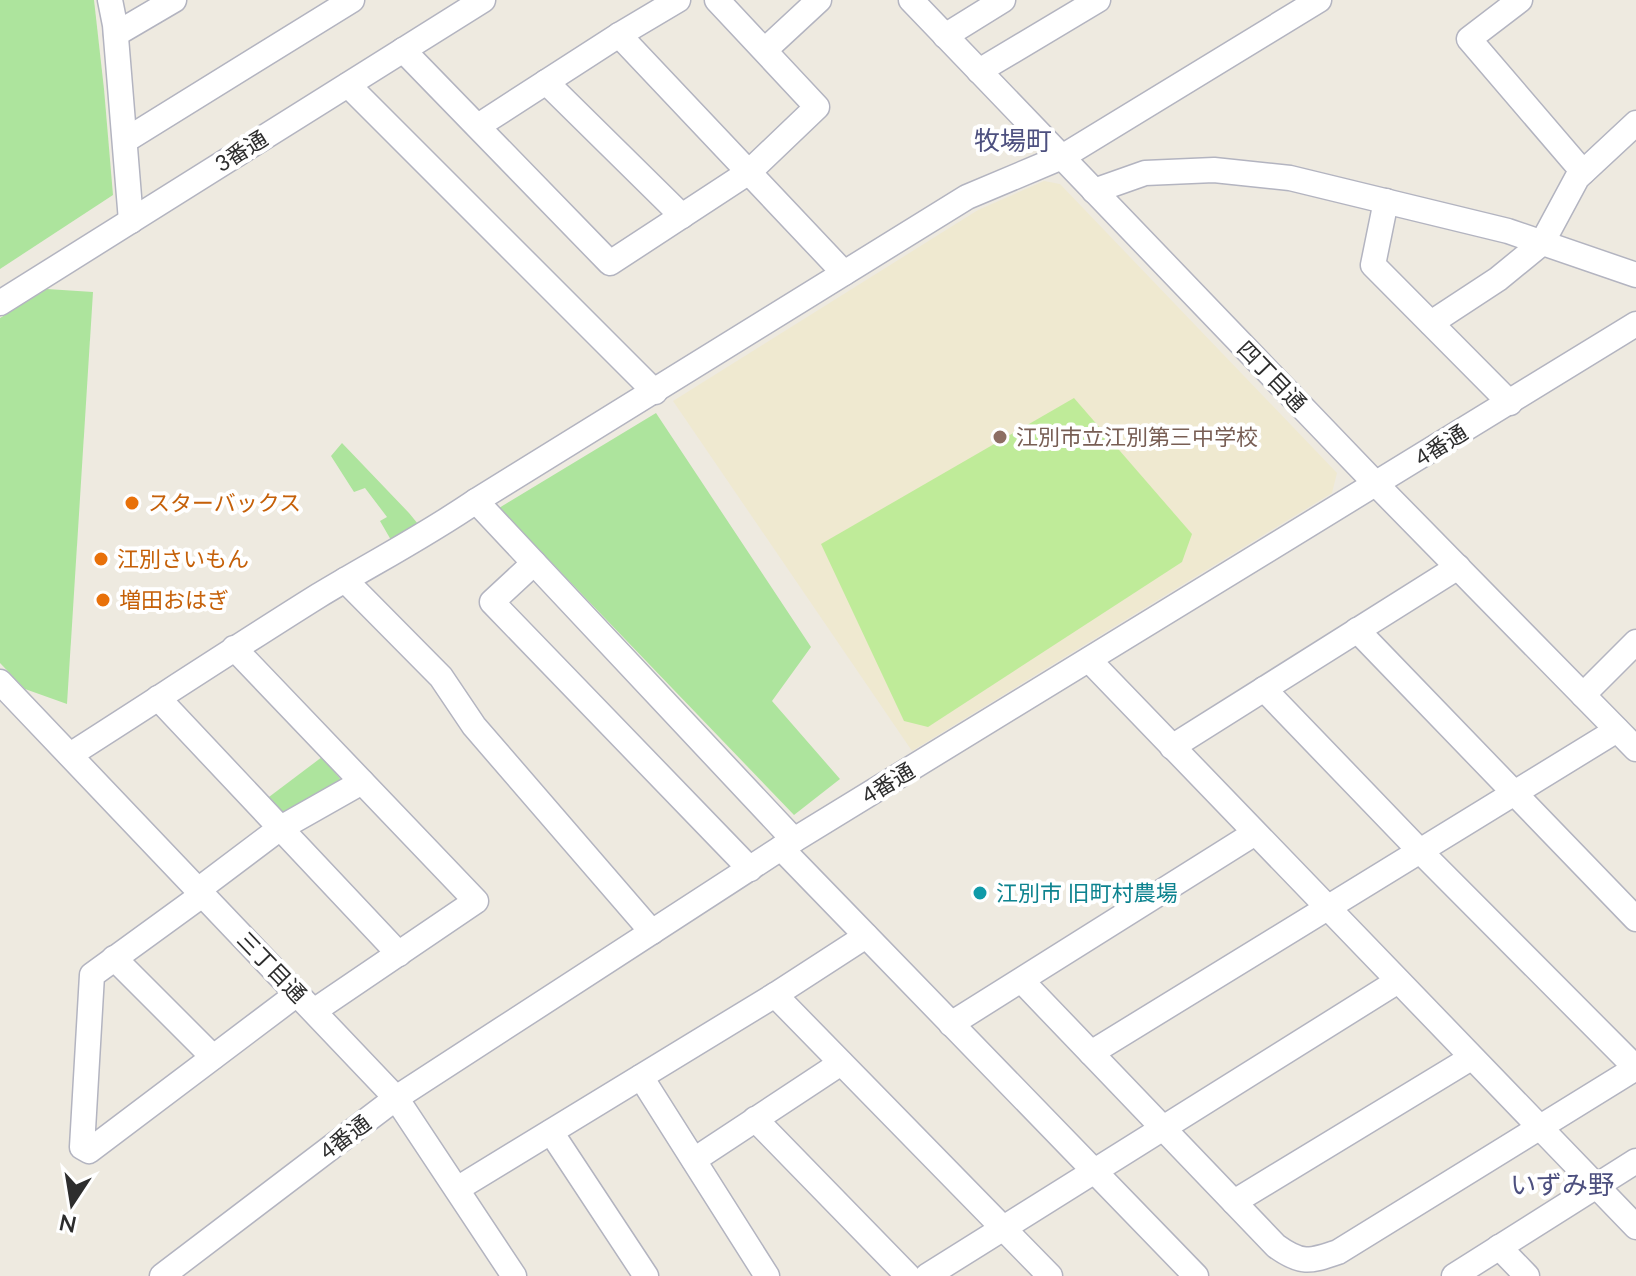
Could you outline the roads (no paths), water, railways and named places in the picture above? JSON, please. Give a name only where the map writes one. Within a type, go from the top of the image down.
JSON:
[{"type":"street","points":[[110,0],[116,34],[131,221]]},
{"type":"street","points":[[116,34],[174,0]]},
{"type":"street","points":[[126,140],[352,0]]},
{"type":"street","points":[[478,126],[678,0]]},
{"type":"street","points":[[403,50],[610,263],[749,172],[817,107],[717,0]]},
{"type":"street","points":[[765,50],[819,0]]},
{"type":"street","name":"四丁目通","points":[[911,0],[1377,485],[1636,749]]},
{"type":"street","points":[[945,36],[1003,0]]},
{"type":"street","points":[[979,71],[1098,0]]},
{"type":"street","points":[[70,755],[234,648],[431,532],[476,501],[967,197],[1062,157],[1319,0]]},
{"type":"street","points":[[1520,0],[1469,39],[1583,172]]},
{"type":"street","name":"3番通","points":[[0,303],[403,50],[466,4]]},
{"type":"street","points":[[619,35],[844,273]]},
{"type":"street","points":[[546,82],[682,216]]},
{"type":"street","points":[[348,85],[655,392]]},
{"type":"street","points":[[1431,323],[1498,279],[1542,243],[1577,178],[1636,123]]},
{"type":"street","points":[[1094,191],[1145,173],[1214,170],[1290,178],[1508,231],[1636,275]]},
{"type":"street","points":[[1386,201],[1373,265],[1510,403]]},
{"type":"street","name":"4番通","points":[[162,1276],[396,1098],[788,844],[1636,324]]},
{"type":"street","points":[[476,501],[788,844],[866,936],[1196,1276]]},
{"type":"street","points":[[534,563],[492,602],[750,869]]},
{"type":"street","points":[[1172,747],[1458,567]]},
{"type":"street","points":[[345,580],[441,677],[474,726],[652,932]]},
{"type":"street","points":[[1357,630],[1636,919]]},
{"type":"street","points":[[1583,695],[1636,642]]},
{"type":"street","points":[[234,648],[476,901],[399,954],[305,1003],[213,1057],[89,1151],[82,1147],[92,975],[279,829],[362,782]]},
{"type":"street","points":[[1089,660],[1636,1227]]},
{"type":"street","name":"三丁目通","points":[[0,682],[396,1098],[514,1276]]},
{"type":"street","points":[[1022,981],[1276,1246],[1290,1256],[1309,1262],[1338,1252],[1636,1068],[1264,689]]},
{"type":"street","points":[[158,698],[399,954]]},
{"type":"street","points":[[1091,1053],[1617,730]]},
{"type":"street","points":[[951,1024],[1255,833]]},
{"type":"street","points":[[457,1189],[866,936]]},
{"type":"street","points":[[114,958],[213,1057]]},
{"type":"street","points":[[927,1276],[1398,981]]},
{"type":"street","points":[[775,995],[1050,1276]]},
{"type":"street","points":[[1234,1202],[1471,1058]]},
{"type":"street","points":[[694,1160],[841,1063]]},
{"type":"street","points":[[641,1077],[767,1276]]},
{"type":"street","points":[[755,1119],[908,1276]]},
{"type":"street","points":[[551,1132],[646,1276]]},
{"type":"street","points":[[1454,1276],[1636,1161]]},
{"type":"street","points":[[1499,1247],[1527,1276]]},
{"type":"place","name":"江別市立江別第三中学校","points":[[1000,437]]},
{"type":"place","name":"スターバックス","points":[[132,503]]},
{"type":"place","name":"江別さいもん","points":[[101,559]]},
{"type":"place","name":"増田おはぎ","points":[[103,600]]},
{"type":"place","name":"江別市 旧町村農場","points":[[980,893]]},
{"type":"district","name":"牧場町","points":[[1013,141]]},
{"type":"district","name":"いずみ野","points":[[1562,1185]]}]
